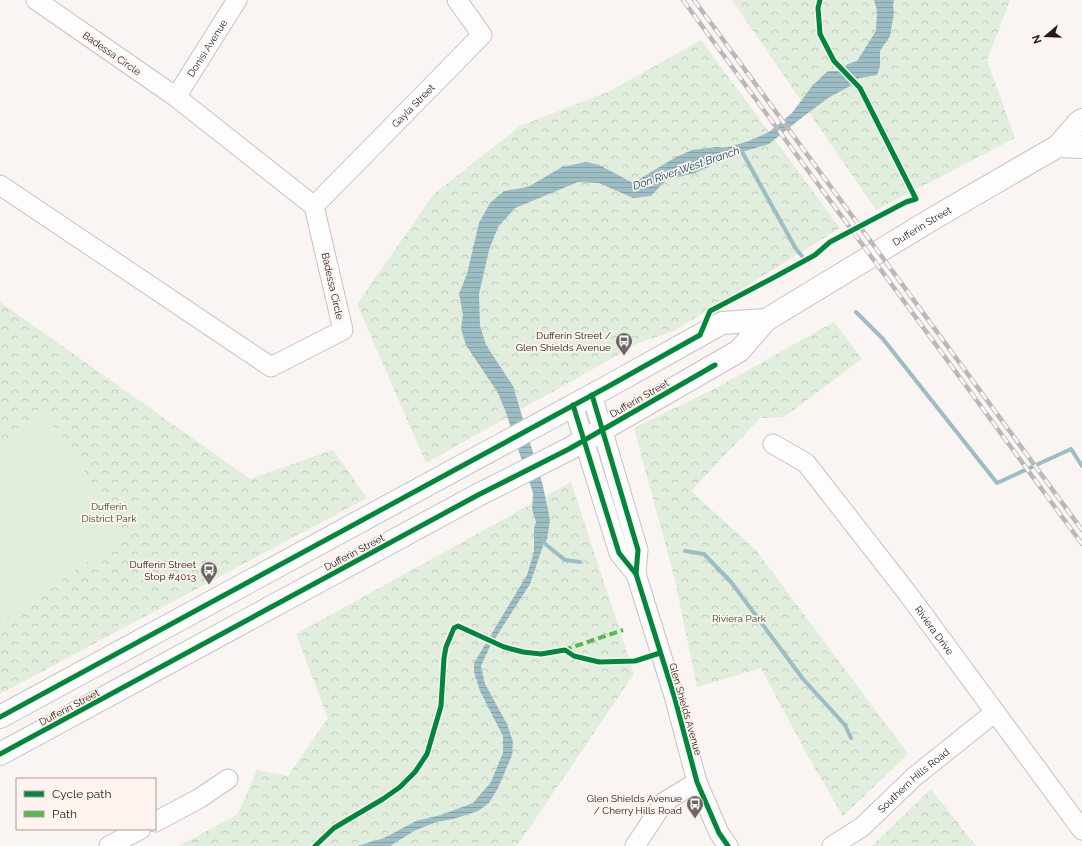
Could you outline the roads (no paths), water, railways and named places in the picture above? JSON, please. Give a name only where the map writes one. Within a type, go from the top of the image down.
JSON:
[{"type":"main road","name":"Dufferin Street","points":[[0,754],[478,495],[562,453],[739,351],[766,320],[934,218],[1058,146],[1078,122],[1082,120]]},
{"type":"main road","points":[[1058,146],[1082,147]]},
{"type":"main road","name":"Dufferin Street","points":[[0,717],[722,323],[766,320]]},
{"type":"street","name":"Badessa Circle","points":[[0,185],[271,367],[343,330],[314,206],[176,97],[36,0]]},
{"type":"street","name":"Donisi Avenue","points":[[176,97],[237,0]]},
{"type":"street","name":"Gayla Street","points":[[314,206],[482,35],[457,0]]},
{"type":"street","name":"Glen Shields Avenue","points":[[583,400],[593,435],[619,553],[636,574],[675,699],[697,782],[719,833],[728,846]]},
{"type":"street","name":"Riviera Drive","points":[[773,444],[806,463],[908,594],[1082,830]]},
{"type":"street","name":"Southern Hills Road","points":[[832,846],[862,826],[914,777],[994,712]]},
{"type":"street","points":[[156,821],[200,798],[228,779]]},
{"type":"street","points":[[635,846],[664,802],[697,782]]},
{"type":"street","points":[[109,846],[139,830]]},
{"type":"water","name":"Don River West Branch","points":[[874,0],[894,0],[894,13],[890,36],[880,51],[880,66],[877,75],[859,78],[852,85],[828,98],[769,144],[738,153],[695,173],[666,180],[651,196],[633,198],[599,183],[578,182],[515,208],[498,227],[489,250],[479,294],[480,326],[486,345],[513,386],[543,486],[550,520],[547,540],[544,543],[530,584],[489,648],[481,666],[485,684],[507,724],[513,742],[512,755],[498,788],[489,803],[478,811],[453,819],[436,822],[414,831],[390,846],[357,846],[384,838],[416,821],[441,815],[473,803],[491,782],[503,753],[503,736],[480,691],[474,672],[474,663],[527,575],[534,552],[534,528],[536,522],[532,509],[533,493],[505,410],[498,393],[466,345],[461,329],[463,314],[459,294],[467,274],[479,223],[490,203],[504,191],[528,187],[562,167],[586,162],[599,165],[633,183],[676,157],[692,150],[717,147],[725,148],[749,141],[769,132],[792,113],[813,85],[828,71],[838,71],[848,64],[857,61],[876,31],[877,10]]},
{"type":"waterway","name":"Don River West Branch","points":[[741,150],[796,249],[802,256]]},
{"type":"waterway","points":[[856,312],[883,339],[997,483],[1071,449],[1082,466]]},
{"type":"waterway","points":[[542,539],[544,543],[565,560],[580,562]]},
{"type":"waterway","points":[[685,551],[704,554],[731,582],[803,679],[845,725],[851,738]]},
{"type":"railway","points":[[683,0],[1082,544]]},
{"type":"railway","points":[[694,0],[1082,530]]},
{"type":"place","name":"Dufferin Street / Glen Shields Avenue","points":[[624,356]]},
{"type":"place","name":"Dufferin Street Stop #4013","points":[[209,585]]},
{"type":"place","name":"Glen Shields Avenue / Cherry Hills Road","points":[[695,819]]},
{"type":"park label","name":"Dufferin District Park","points":[[109,512]]},
{"type":"park label","name":"Riviera Park","points":[[739,618]]}]
